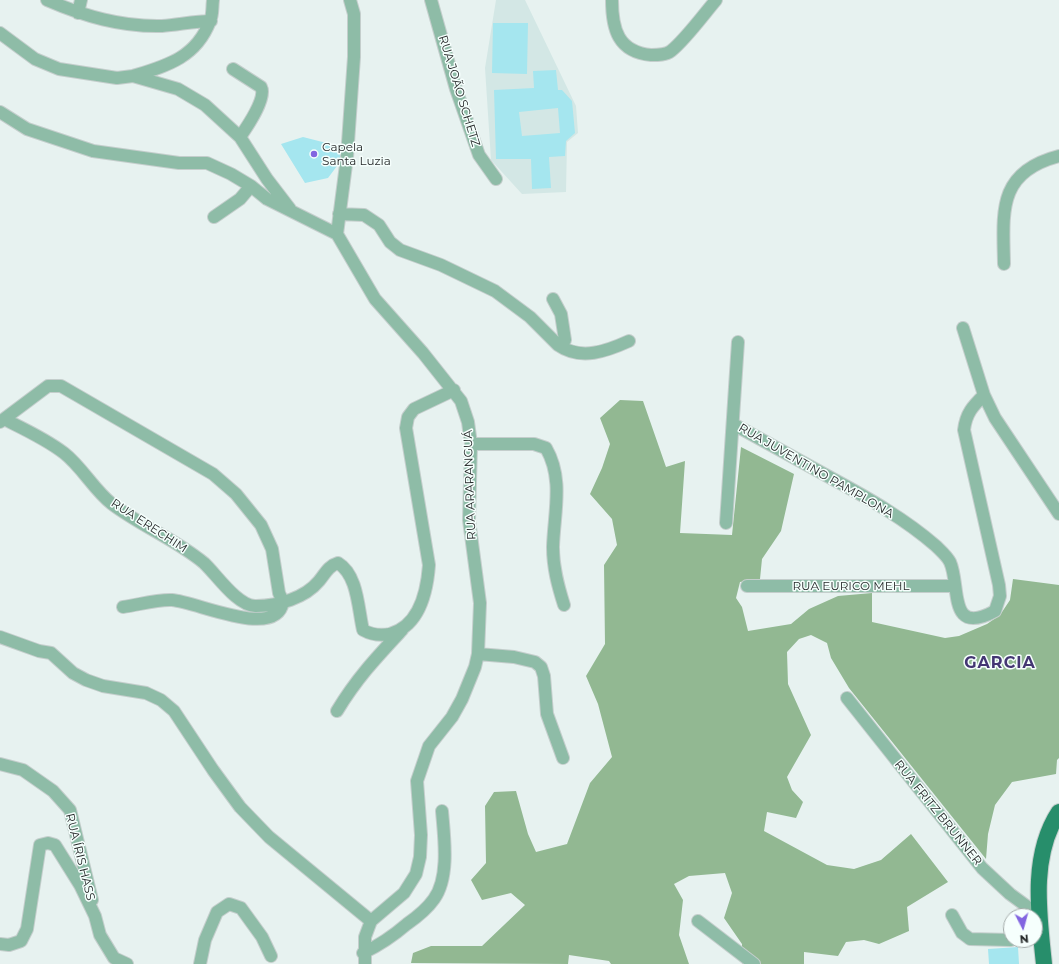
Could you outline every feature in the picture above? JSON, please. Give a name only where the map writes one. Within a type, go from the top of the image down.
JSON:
[{"type":"main road","points":[[1040,908],[1040,870],[1044,847],[1053,822],[1059,812]]},
{"type":"main road","points":[[1040,948],[1044,964]]},
{"type":"street","points":[[46,0],[99,20],[126,24],[163,26],[211,21]]},
{"type":"street","points":[[78,13],[81,0]]},
{"type":"street","points":[[0,33],[35,58],[59,69],[116,78],[132,76],[166,66],[187,54],[211,21],[213,0]]},
{"type":"street","points":[[0,112],[27,129],[93,151],[179,162],[207,163],[231,174],[251,186],[267,199],[337,234],[348,157],[354,57],[354,14],[350,0]]},
{"type":"street","name":"RUA JOÃO SCHETZ","points":[[431,0],[456,89],[479,155],[496,178]]},
{"type":"street","points":[[612,0],[612,23],[621,42],[638,54],[659,56],[671,52],[716,0]]},
{"type":"street","points":[[234,69],[261,87],[263,90],[263,95],[252,118],[240,137]]},
{"type":"street","points":[[132,76],[178,89],[205,105],[240,137],[267,179],[292,212]]},
{"type":"street","points":[[1004,264],[1004,204],[1012,186],[1026,172],[1044,160],[1059,156]]},
{"type":"street","points":[[214,217],[240,199],[251,186]]},
{"type":"street","points":[[339,214],[364,215],[379,225],[390,242],[400,250],[442,265],[495,291],[530,317],[564,349],[591,354],[605,352],[629,341]]},
{"type":"street","name":"RUA ARARANGUÁ","points":[[337,234],[375,299],[454,390],[461,401],[468,422],[471,444],[469,520],[480,603],[478,654],[470,680],[452,717],[429,746],[422,761],[417,781],[421,835],[420,857],[416,874],[404,893],[371,921]]},
{"type":"street","points":[[553,299],[564,325],[565,340],[558,345]]},
{"type":"street","points":[[963,328],[984,395],[995,418],[1059,514]]},
{"type":"street","points":[[726,523],[738,342]]},
{"type":"street","points":[[2,421],[48,386],[61,386],[213,474],[236,494],[260,525],[272,549],[279,593],[282,602],[281,609],[276,615],[265,619],[252,620],[193,604],[170,600],[124,607]]},
{"type":"street","points":[[337,711],[353,685],[366,668],[415,616],[421,602],[428,581],[429,565],[406,428],[408,417],[414,409],[454,390]]},
{"type":"street","name":"RUA JUVENTINO PAMPLONA","points":[[732,424],[864,496],[930,540],[950,561],[957,602],[961,611],[971,618],[984,617],[995,611],[1000,596],[999,585],[964,430],[965,418],[970,409],[984,395]]},
{"type":"street","name":"RUA ERECHIM","points":[[2,421],[40,437],[65,454],[111,503],[141,524],[174,540],[205,564],[217,578],[244,602],[255,607],[282,602],[305,594],[319,582],[332,565],[338,563],[343,566],[355,591],[363,630],[370,634],[382,636],[395,632],[407,625]]},
{"type":"street","points":[[471,444],[534,444],[546,448],[556,470],[557,490],[554,554],[557,584],[564,605]]},
{"type":"street","name":"RUA EURICO MEHL","points":[[747,586],[955,586]]},
{"type":"street","points":[[0,638],[39,651],[51,653],[73,673],[86,680],[103,686],[146,693],[161,700],[174,711],[213,770],[240,807],[269,837],[371,921],[365,937],[364,958]]},
{"type":"street","points":[[478,654],[514,657],[535,662],[541,667],[544,676],[547,714],[563,758]]},
{"type":"street","name":"RUA FRITZ BRUNNER","points":[[847,698],[982,868],[1010,894],[1029,908]]},
{"type":"street","name":"RUA ÍRIS HASS","points":[[0,764],[23,770],[53,791],[70,810],[88,879],[95,916]]},
{"type":"street","points":[[364,958],[421,914],[435,898],[442,876],[445,850],[442,811]]},
{"type":"street","points":[[0,944],[9,945],[21,941],[26,929],[40,845],[48,843],[56,845],[80,885],[95,916],[100,935],[114,958],[127,964]]},
{"type":"street","points":[[200,964],[206,940],[217,912],[229,904],[241,908],[262,938],[271,956]]},
{"type":"street","points":[[952,915],[965,938],[1003,940]]},
{"type":"street","points":[[698,921],[754,964]]},
{"type":"shaded area","points":[[496,0],[525,0],[576,106],[578,133],[567,142],[566,192],[522,194],[491,160],[485,68]]},
{"type":"green space","points":[[620,400],[643,401],[666,467],[685,461],[680,533],[732,535],[741,447],[794,474],[781,531],[762,559],[760,579],[740,582],[736,598],[742,607],[748,631],[791,624],[809,609],[838,596],[872,593],[872,622],[945,638],[959,636],[987,624],[1000,615],[1010,600],[1013,579],[1059,585],[1059,758],[1057,760],[1056,774],[1012,782],[995,805],[988,834],[986,859],[849,688],[831,658],[827,643],[811,635],[799,639],[787,652],[788,684],[811,735],[787,777],[792,790],[803,802],[796,818],[767,812],[764,831],[827,865],[854,869],[881,860],[911,834],[948,882],[907,907],[909,931],[879,944],[864,940],[846,942],[838,956],[804,952],[804,964],[742,964],[742,944],[724,918],[732,893],[725,873],[689,876],[674,884],[683,900],[679,935],[689,964],[611,964],[609,961],[569,955],[568,964],[411,963],[413,953],[431,946],[482,946],[525,905],[511,893],[482,900],[471,880],[486,863],[485,806],[494,792],[516,791],[528,834],[536,852],[567,844],[590,783],[612,757],[598,704],[586,676],[605,644],[604,565],[617,545],[612,519],[590,494],[602,468],[610,444],[600,418]]},
{"type":"building","points":[[493,23],[528,23],[527,74],[492,73]]},
{"type":"building","points":[[556,70],[558,90],[562,90],[572,101],[575,133],[566,141],[565,156],[549,157],[551,188],[532,189],[531,159],[496,159],[494,90],[534,88],[533,71]],"holes":[[[558,108],[560,133],[522,136],[519,112]]]},
{"type":"building","name":"Capela Santa Luzia","points":[[303,137],[342,147],[340,162],[328,178],[305,183],[281,144]]},
{"type":"building","points":[[1018,948],[1019,964],[989,964],[988,949]]},
{"type":"place","name":"Capela Santa Luzia","points":[[314,154]]},
{"type":"district","name":"GARCIA","points":[[1000,663]]}]
